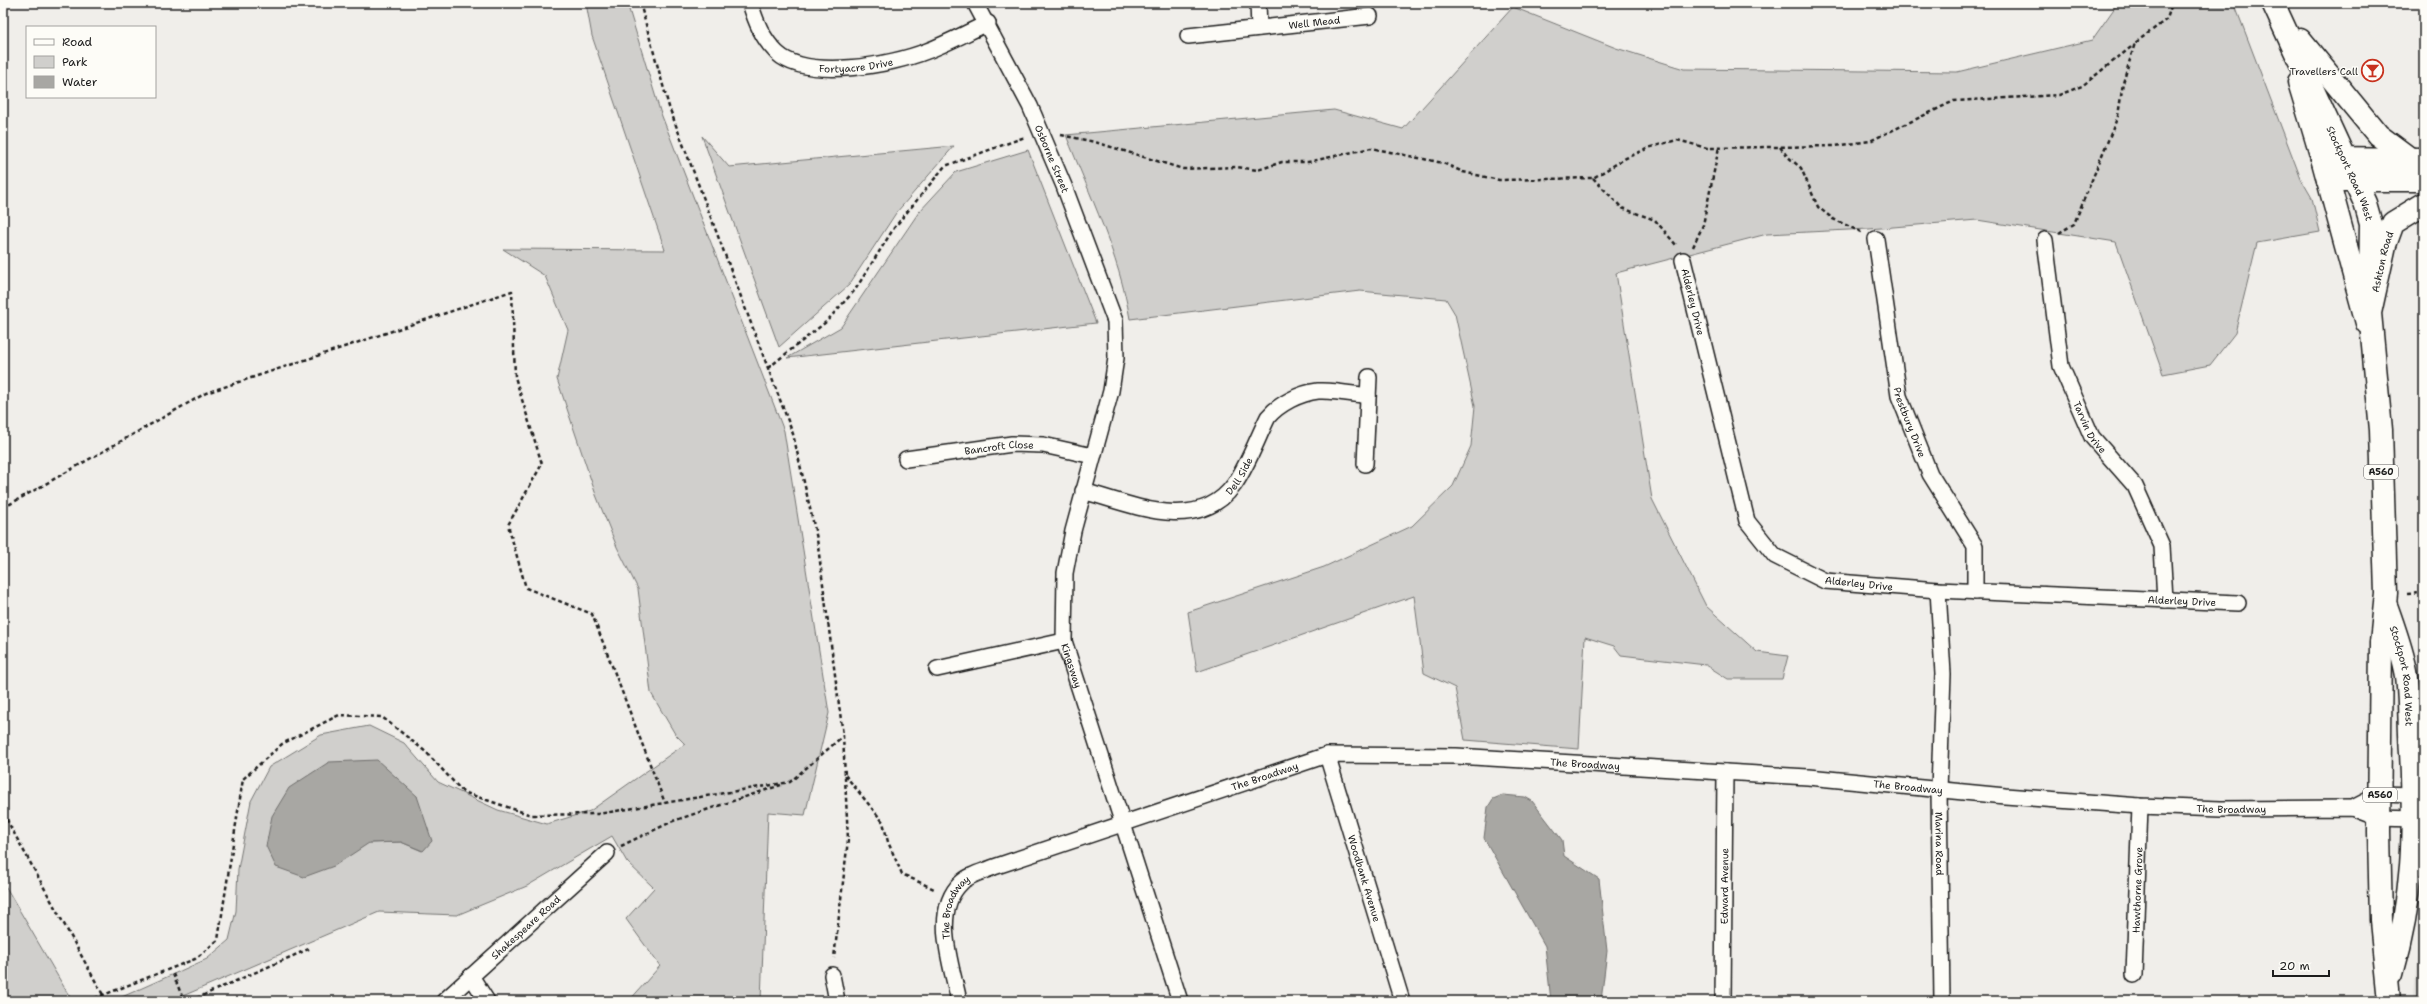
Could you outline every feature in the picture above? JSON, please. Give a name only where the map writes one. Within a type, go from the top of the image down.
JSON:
[{"type":"main road","name":"Stockport Road West","points":[[2277,10],[2346,158],[2371,224],[2370,313],[2380,430],[2386,604],[2381,642],[2380,818],[2381,921],[2388,993]]},
{"type":"main road","name":"Stockport Road West","points":[[2277,10],[2322,158],[2372,340]]},
{"type":"main road","points":[[2277,10],[2378,135],[2416,159]]},
{"type":"main road","points":[[2322,158],[2416,159]]},
{"type":"main road","points":[[2328,180],[2424,180]]},
{"type":"main road","name":"Ashton Road","points":[[2370,313],[2385,245],[2393,223],[2424,204]]},
{"type":"main road","name":"Stockport Road West","points":[[2386,604],[2399,642],[2407,676],[2414,819],[2418,860],[2388,993]]},
{"type":"street","name":"Fortyacre Drive","points":[[750,3],[759,31],[778,54],[800,64],[827,69],[870,66],[926,52],[988,23]]},
{"type":"street","name":"Osborne Street","points":[[975,3],[988,23],[1041,131],[1115,321]]},
{"type":"street","points":[[1258,3],[1259,28]]},
{"type":"street","name":"Well Mead","points":[[1188,36],[1370,16]]},
{"type":"street","name":"Prestbury Drive","points":[[1876,239],[1899,396],[1930,474],[1975,546],[1975,592]]},
{"type":"street","name":"Tarvin Drive","points":[[2045,240],[2061,366],[2092,437],[2136,486],[2162,546],[2166,600]]},
{"type":"street","name":"Alderley Drive","points":[[1681,257],[1747,521],[1775,556],[1825,581],[1975,592],[2238,603]]},
{"type":"street","name":"Kingsway","points":[[1115,321],[1116,358],[1111,391],[1073,531],[1065,573],[1064,640],[1180,1001]]},
{"type":"street","points":[[1365,464],[1369,377]]},
{"type":"street","name":"Dell Side","points":[[1083,492],[1164,513],[1182,513],[1203,509],[1214,503],[1233,486],[1268,417],[1274,410],[1293,399],[1318,391],[1368,396]]},
{"type":"street","name":"Bancroft Close","points":[[906,460],[1012,444],[1043,445],[1093,456]]},
{"type":"street","name":"Marina Road","points":[[1938,590],[1943,674],[1939,790],[1942,1001]]},
{"type":"street","points":[[937,669],[1064,640]]},
{"type":"street","name":"The Broadway","points":[[959,1001],[946,935],[947,910],[952,896],[962,882],[994,867],[1123,822],[1327,755],[1456,756],[1808,776],[1939,790],[2140,806],[2221,809],[2353,808],[2380,818],[2414,819]]},
{"type":"street","name":"Woodbank Avenue","points":[[1327,755],[1402,1001]]},
{"type":"street","name":"Edward Avenue","points":[[1723,1001],[1725,772]]},
{"type":"street","points":[[2380,794],[2413,795]]},
{"type":"street","name":"The Broadway","points":[[2353,808],[2380,794]]},
{"type":"street","name":"Hawthorne Grove","points":[[2134,975],[2140,806]]},
{"type":"street","name":"Shakespeare Road","points":[[444,1001],[606,853]]},
{"type":"street","points":[[832,975],[837,1001]]},
{"type":"street","points":[[471,976],[487,1001]]},
{"type":"path","points":[[640,3],[669,107],[793,434],[817,540],[843,735],[848,840],[832,975]]},
{"type":"path","points":[[768,368],[826,322],[855,290],[894,228],[945,166],[1041,131],[1095,142],[1183,169],[1237,167],[1258,170],[1282,162],[1308,162],[1371,148],[1443,163],[1464,172],[1499,180],[1593,178],[1626,158],[1651,147],[1677,140],[1707,148],[1835,146],[1870,141],[1954,101],[2059,95],[2082,86],[2167,19],[2172,3]]},
{"type":"path","points":[[2045,240],[2074,224],[2118,116],[2123,83],[2135,44]]},
{"type":"path","points":[[1780,146],[1787,156],[1801,168],[1818,206],[1833,219],[1876,239]]},
{"type":"path","points":[[1593,178],[1622,208],[1655,220],[1675,242],[1681,257],[1693,248],[1703,225],[1719,148]]},
{"type":"path","points":[[3,508],[206,393],[512,291],[515,377],[542,464],[508,525],[526,588],[592,614],[665,803]]},
{"type":"path","points":[[88,1001],[195,959],[218,940],[243,779],[282,744],[339,715],[382,717],[426,752],[463,792],[531,815],[598,814],[790,782]]},
{"type":"path","points":[[606,853],[673,821],[790,782],[843,735]]},
{"type":"path","points":[[845,775],[883,822],[888,842],[902,874],[952,896]]},
{"type":"path","points":[[3,813],[103,995]]},
{"type":"path","points":[[190,1001],[311,948]]},
{"type":"path","points":[[173,974],[184,1001]]},
{"type":"shaded area","points":[[2424,831],[2424,1001],[2415,1001],[2422,885]]},
{"type":"green space","points":[[586,3],[627,3],[660,111],[784,431],[829,713],[805,815],[768,812],[761,1001],[629,1001],[660,966],[626,919],[654,888],[627,862],[612,836],[527,886],[457,915],[379,912],[171,1001],[113,1001],[207,959],[229,940],[236,911],[238,869],[251,801],[269,767],[321,735],[369,726],[404,743],[438,782],[498,810],[547,824],[590,811],[685,744],[675,734],[651,693],[638,589],[617,547],[596,495],[557,379],[568,330],[545,276],[503,249],[665,250],[592,36]],"holes":[[[417,796],[422,851],[401,842],[369,843]]]},
{"type":"green space","points":[[2118,3],[2234,3],[2301,179],[2312,198],[2320,232],[2257,243],[2235,333],[2210,365],[2163,374],[2116,242],[1977,220],[1869,229],[1767,234],[1616,273],[1652,499],[1706,606],[1757,652],[1788,656],[1782,679],[1728,679],[1706,665],[1621,655],[1614,646],[1585,637],[1579,749],[1465,740],[1455,688],[1424,673],[1414,596],[1197,672],[1188,612],[1324,567],[1412,526],[1453,486],[1471,446],[1475,406],[1455,314],[1446,299],[1360,291],[1130,319],[1119,271],[1111,248],[1066,135],[1334,110],[1403,129],[1513,7],[1616,48],[1684,69],[1957,72],[2092,40]]},
{"type":"green space","points":[[702,136],[729,167],[954,146],[896,213],[849,285],[779,347]]},
{"type":"green space","points":[[1028,150],[1096,323],[787,358],[841,327],[919,212],[956,172]]},
{"type":"green space","points":[[3,882],[71,999],[70,1001],[3,1001]]},
{"type":"water","points":[[377,760],[417,796],[432,841],[423,851],[401,842],[369,843],[334,866],[304,877],[276,867],[266,846],[272,816],[289,788],[329,762]]},
{"type":"water","points":[[1503,795],[1525,797],[1532,801],[1562,840],[1564,856],[1599,879],[1607,951],[1601,1001],[1551,1001],[1545,946],[1484,838],[1488,807],[1493,799]]},
{"type":"place","name":"Travellers Call","points":[[2373,71]]}]
